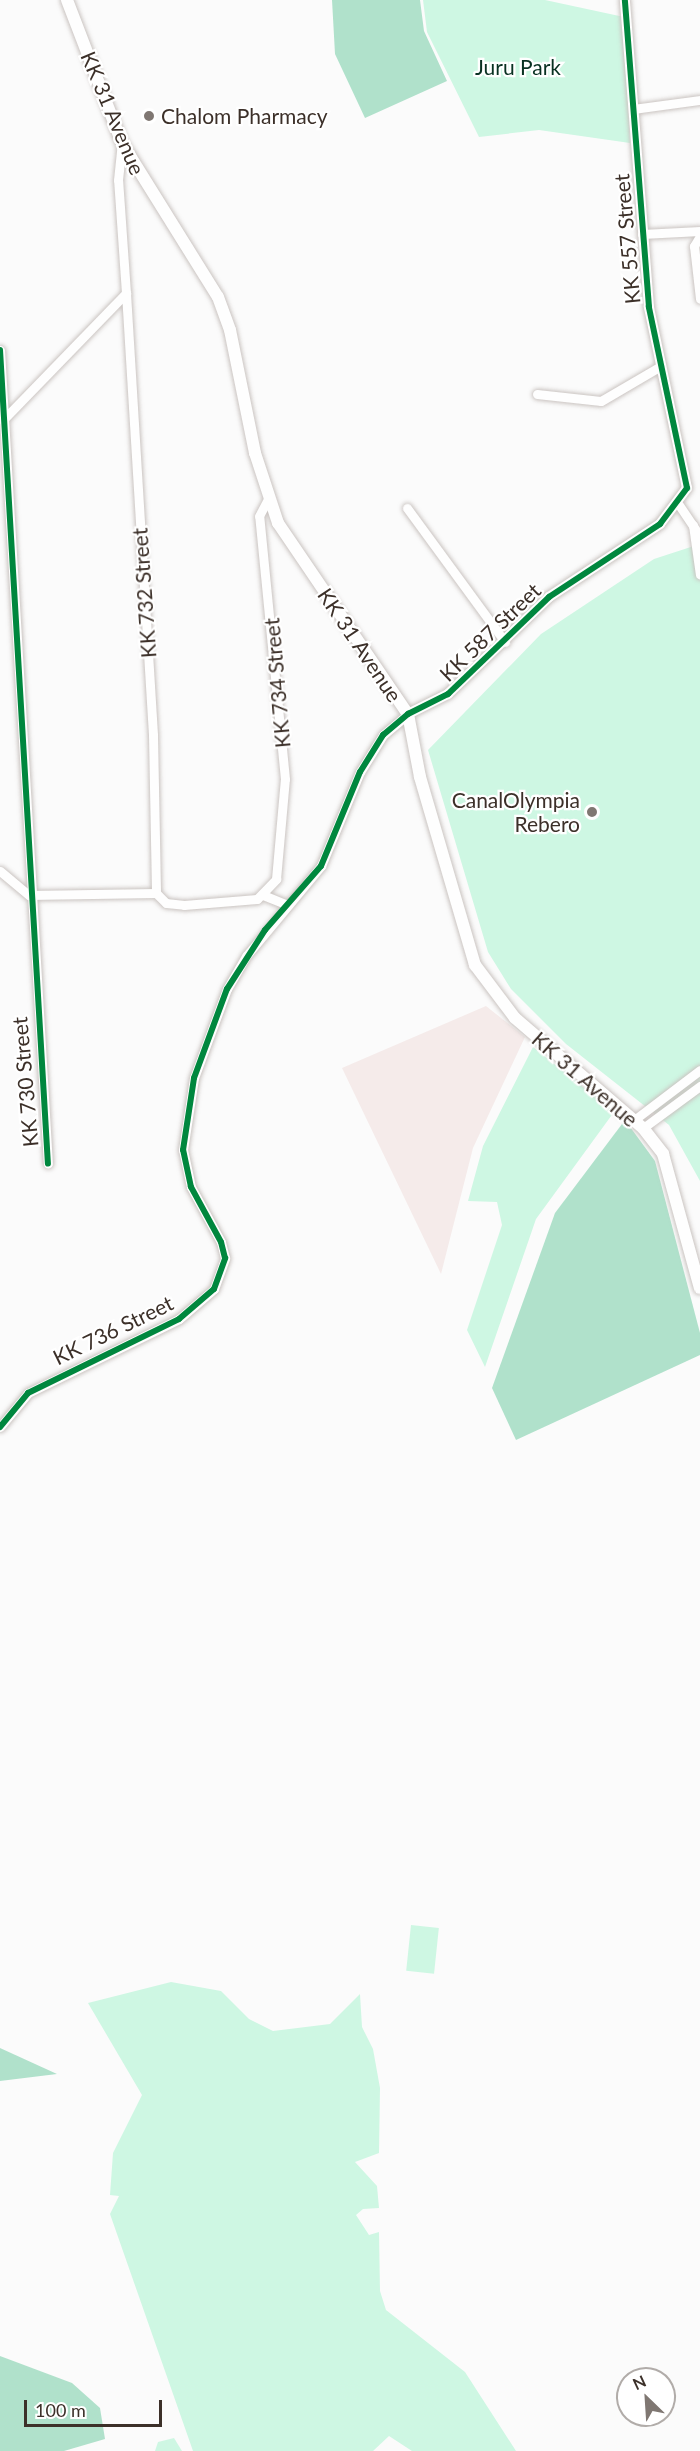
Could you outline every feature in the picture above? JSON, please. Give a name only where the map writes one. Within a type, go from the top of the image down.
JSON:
[{"type":"main road","name":"KK 31 Avenue","points":[[67,0],[122,143],[218,297],[268,499],[300,556],[408,714],[420,777],[475,965],[515,1018],[638,1124],[663,1154],[678,1196],[700,1288]]},
{"type":"street","name":"KK 557 Street","points":[[625,0],[642,234],[661,366],[685,466],[687,488],[679,505]]},
{"type":"street","points":[[633,109],[661,101],[700,100]]},
{"type":"street","name":"KK 732 Street","points":[[122,143],[118,180],[153,735],[156,893]]},
{"type":"street","points":[[642,234],[700,231]]},
{"type":"street","points":[[700,236],[694,246],[700,299]]},
{"type":"street","points":[[3,420],[126,292]]},
{"type":"street","name":"KK 730 Street","points":[[0,350],[2,446],[15,582],[29,895],[48,1164]]},
{"type":"street","points":[[537,394],[601,401],[661,366]]},
{"type":"street","name":"KK 734 Street","points":[[263,895],[280,870],[281,713],[259,516],[268,499]]},
{"type":"street","points":[[679,505],[697,525],[700,536]]},
{"type":"street","name":"KK 587 Street","points":[[408,714],[448,694],[549,597],[679,505]]},
{"type":"street","points":[[407,508],[504,642]]},
{"type":"street","points":[[697,525],[700,575]]},
{"type":"street","name":"KK 736 Street","points":[[0,1427],[28,1393],[179,1318],[214,1289],[225,1258],[217,1229],[186,1168],[188,1104],[227,989],[288,905],[325,860],[360,772],[382,735],[408,714]]},
{"type":"street","points":[[0,871],[29,895],[156,893],[166,903],[184,905],[263,895],[288,905]]},
{"type":"street","points":[[638,1124],[700,1070]]},
{"type":"street","points":[[638,1124],[700,1086]]},
{"type":"shaded area","points":[[486,1006],[525,1037],[473,1148],[441,1274],[342,1068]]},
{"type":"green space","points":[[332,0],[420,0],[424,31],[447,81],[365,118],[335,54]]},
{"type":"green space","name":"Juru Park","points":[[423,0],[545,0],[624,17],[630,143],[539,130],[479,137],[427,32]]},
{"type":"green space","points":[[700,544],[700,1181],[669,1125],[566,1044],[511,989],[488,952],[428,750],[541,634],[654,559]]},
{"type":"green space","points":[[533,1047],[614,1112],[536,1219],[485,1367],[467,1330],[502,1225],[497,1202],[468,1201],[483,1146]]},
{"type":"green space","points":[[625,1120],[655,1161],[700,1333],[700,1355],[516,1440],[492,1388],[555,1213]]},
{"type":"green space","points":[[411,1925],[439,1928],[434,1974],[406,1971]]},
{"type":"green space","points":[[171,1982],[221,1991],[249,2019],[273,2031],[330,2024],[360,1994],[362,2027],[373,2049],[380,2088],[379,2153],[355,2162],[377,2186],[379,2208],[363,2209],[356,2215],[369,2235],[379,2232],[380,2291],[386,2310],[465,2372],[516,2451],[412,2451],[389,2436],[373,2451],[193,2451],[110,2214],[119,2196],[110,2195],[113,2153],[142,2095],[88,2003]]},
{"type":"green space","points":[[0,2048],[57,2074],[0,2081]]},
{"type":"green space","points":[[0,2356],[72,2383],[100,2408],[105,2439],[64,2451],[0,2451]]},
{"type":"green space","points":[[174,2438],[182,2451],[155,2451],[158,2442]]},
{"type":"cycle path","points":[[0,1427],[28,1393],[179,1319],[214,1289],[225,1258],[221,1242],[191,1187],[183,1150],[194,1078],[227,989],[265,930],[321,866],[360,772],[383,735],[408,714],[448,694],[549,597],[660,524],[687,488],[649,307],[625,0]]},
{"type":"cycle path","points":[[0,350],[48,1164]]},
{"type":"place","name":"Chalom Pharmacy","points":[[149,116]]},
{"type":"place","name":"CanalOlympia Rebero","points":[[592,812]]}]
